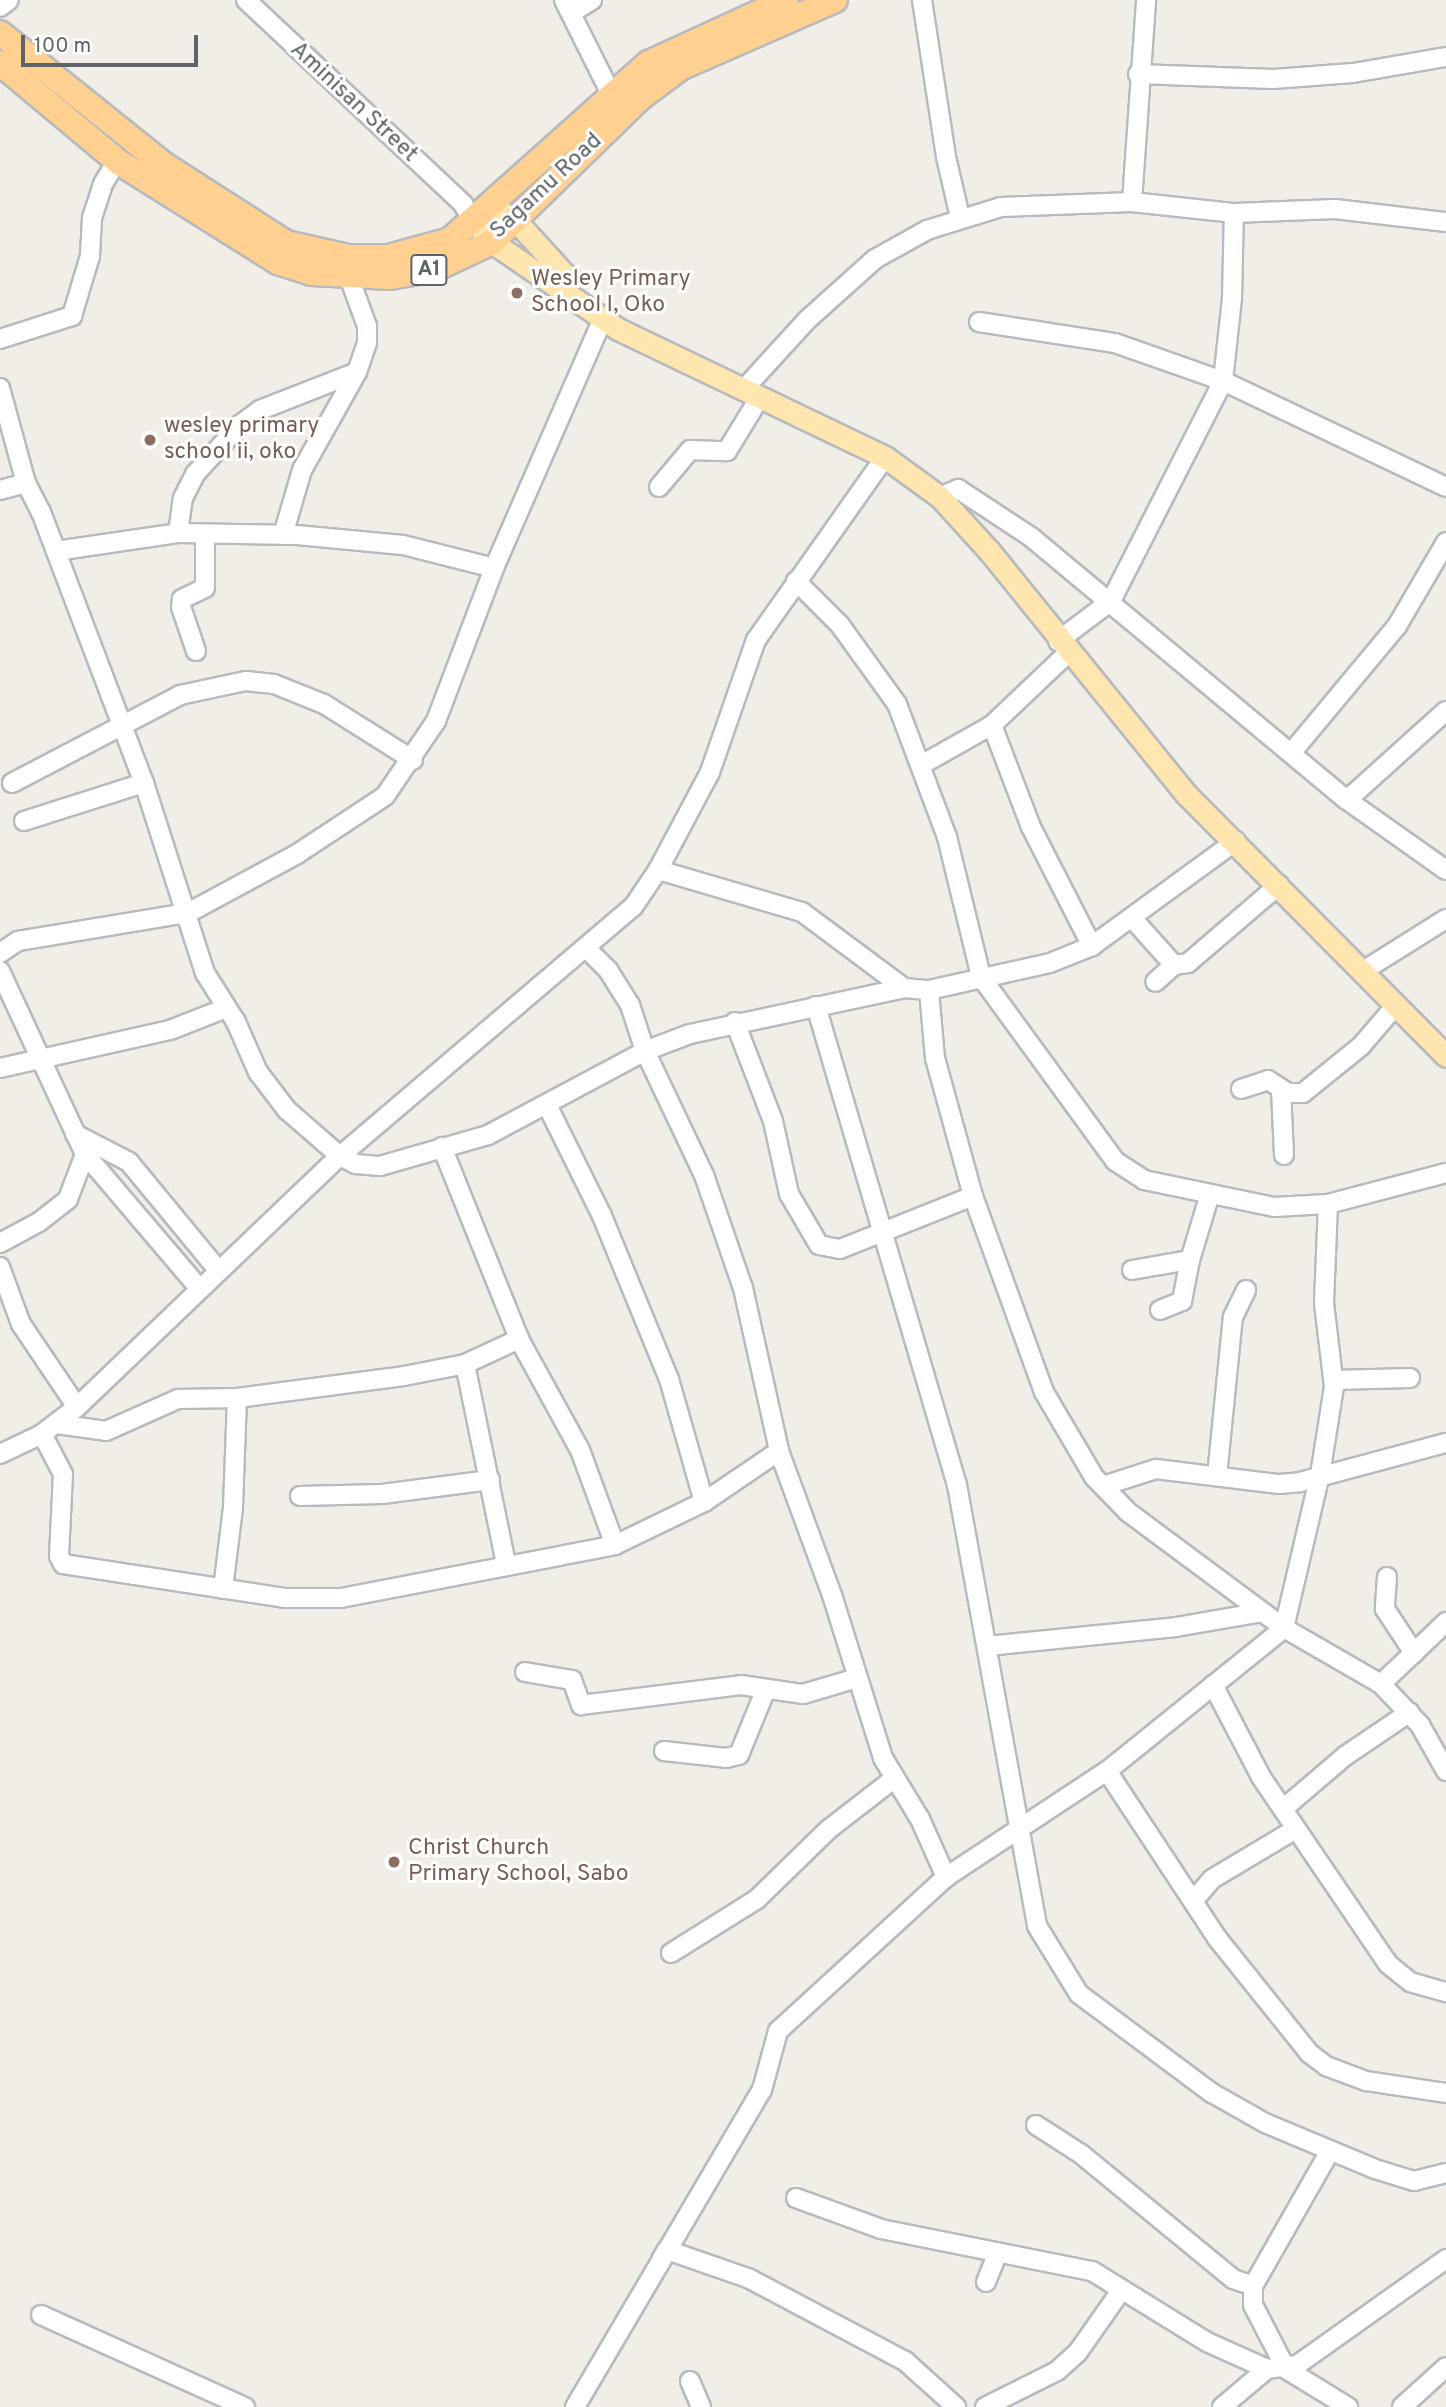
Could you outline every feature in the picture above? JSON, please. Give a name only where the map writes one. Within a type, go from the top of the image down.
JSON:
[{"type":"highway","name":"Sagamu Road","points":[[0,33],[163,164],[286,243],[348,257],[388,257],[428,250],[450,240],[468,213],[492,205],[611,94],[671,50],[786,0]]},
{"type":"highway","name":"Sagamu Road","points":[[1,68],[117,161],[278,262],[312,273],[390,277],[435,269],[492,242],[661,80],[835,0]]},
{"type":"main road","points":[[492,205],[516,221],[547,258],[632,324],[641,337]]},
{"type":"main road","points":[[468,213],[492,242],[603,318],[885,457],[940,497],[990,552],[1063,647],[1186,794],[1236,841],[1446,1056]]},
{"type":"street","points":[[0,7],[9,0]]},
{"type":"street","name":"Aminisan Street","points":[[246,0],[468,213]]},
{"type":"street","points":[[592,0],[568,7],[611,94]]},
{"type":"street","points":[[922,0],[946,157],[960,217]]},
{"type":"street","points":[[1132,202],[1138,74],[1146,0]]},
{"type":"street","points":[[1138,74],[1273,79],[1353,73],[1446,57]]},
{"type":"street","points":[[0,339],[72,316],[90,256],[92,218],[103,184],[117,161]]},
{"type":"street","points":[[659,487],[690,450],[727,451],[752,393],[807,320],[875,258],[960,217],[1001,207],[1132,202],[1234,213],[1335,209],[1446,222]]},
{"type":"street","points":[[921,765],[992,724],[1063,647],[1111,601],[1223,381],[1232,298],[1234,213]]},
{"type":"street","points":[[283,535],[302,470],[357,372],[367,326],[349,277]]},
{"type":"street","points":[[0,953],[18,941],[188,913],[297,854],[386,796],[413,760],[436,721],[494,568],[603,318]]},
{"type":"street","points":[[979,322],[1115,343],[1223,381],[1446,487]]},
{"type":"street","points":[[177,533],[183,498],[195,474],[241,424],[260,410],[357,372]]},
{"type":"street","points":[[0,388],[26,483],[56,551],[144,783],[188,913],[205,973],[265,1082],[287,1110],[340,1156],[356,1164],[380,1166],[488,1135],[645,1051],[735,1022],[904,988],[929,990],[1050,963],[1091,946],[1236,841]]},
{"type":"street","points":[[0,1454],[50,1429],[77,1408],[340,1156],[587,949],[633,907],[658,870],[710,772],[757,640],[885,457]]},
{"type":"street","points":[[0,490],[26,483]]},
{"type":"street","points":[[940,497],[958,489],[1031,537],[1292,752],[1346,800],[1446,870]]},
{"type":"street","points":[[56,551],[177,533],[283,535],[402,545],[494,568]]},
{"type":"street","points":[[196,651],[181,607],[182,599],[205,588],[205,535]]},
{"type":"street","points":[[1292,752],[1397,626],[1446,541]]},
{"type":"street","points":[[796,581],[840,625],[890,691],[921,765],[964,895],[981,977],[1115,1161],[1144,1180],[1209,1197],[1274,1207],[1328,1204],[1446,1173]]},
{"type":"street","points":[[12,783],[180,695],[246,681],[274,684],[324,704],[413,760]]},
{"type":"street","points":[[1346,800],[1446,711]]},
{"type":"street","points":[[992,724],[1031,827],[1091,946]]},
{"type":"street","points":[[23,821],[144,783]]},
{"type":"street","points":[[658,870],[802,912],[904,988]]},
{"type":"street","points":[[1156,982],[1174,965],[1188,963],[1279,885]]},
{"type":"street","points":[[1132,918],[1174,965]]},
{"type":"street","points":[[1363,971],[1446,919]]},
{"type":"street","points":[[587,949],[630,1005],[645,1051],[704,1175],[743,1288],[779,1451],[883,1759],[946,1877]]},
{"type":"street","points":[[0,971],[85,1153],[200,1289]]},
{"type":"street","points":[[929,990],[935,1058],[973,1196],[1044,1392],[1103,1486],[1128,1513],[1284,1628],[1381,1684],[1410,1712],[1446,1771]]},
{"type":"street","points":[[1241,1089],[1268,1080],[1281,1089],[1303,1093],[1315,1086],[1361,1046],[1397,1004]]},
{"type":"street","points":[[816,1006],[881,1235],[957,1485],[1037,1926],[1079,1994],[1212,2093],[1330,2151],[1414,2181],[1446,2173]]},
{"type":"street","points":[[0,1068],[170,1030],[226,1008]]},
{"type":"street","points":[[735,1022],[773,1121],[789,1195],[806,1229],[819,1245],[839,1249],[881,1235],[973,1196]]},
{"type":"street","points":[[1281,1089],[1284,1155]]},
{"type":"street","points":[[547,1105],[602,1216],[669,1379],[704,1502]]},
{"type":"street","points":[[75,1134],[129,1162],[219,1270]]},
{"type":"street","points":[[442,1147],[519,1339],[580,1450],[615,1545]]},
{"type":"street","points":[[0,1243],[39,1223],[68,1199],[85,1153]]},
{"type":"street","points":[[1160,1310],[1182,1301],[1190,1260],[1209,1197]]},
{"type":"street","points":[[574,2407],[762,2090],[779,2031],[946,1877],[1020,1832],[1107,1771],[1284,1628],[1320,1475],[1334,1380],[1324,1303],[1328,1204]]},
{"type":"street","points":[[1132,1270],[1190,1260]]},
{"type":"street","points":[[0,1267],[21,1324],[77,1408]]},
{"type":"street","points":[[1217,1476],[1233,1317],[1245,1290]]},
{"type":"street","points":[[50,1429],[106,1431],[178,1399],[237,1398],[465,1364],[519,1339]]},
{"type":"street","points":[[465,1364],[506,1563]]},
{"type":"street","points":[[1334,1380],[1410,1378]]},
{"type":"street","points":[[223,1589],[233,1507],[237,1398]]},
{"type":"street","points":[[50,1429],[63,1474],[59,1556],[63,1564],[284,1598],[341,1598],[506,1563],[615,1545],[704,1502],[779,1451]]},
{"type":"street","points":[[1103,1486],[1156,1469],[1279,1484],[1376,1464],[1446,1443]]},
{"type":"street","points":[[300,1496],[382,1494],[490,1480]]},
{"type":"street","points":[[1387,1577],[1385,1609],[1414,1653]]},
{"type":"street","points":[[987,1646],[1176,1627],[1262,1612]]},
{"type":"street","points":[[1381,1684],[1446,1622]]},
{"type":"street","points":[[525,1672],[572,1680],[581,1705],[741,1685],[803,1694],[857,1678]]},
{"type":"street","points":[[1213,1685],[1261,1777],[1388,1964],[1410,1982],[1446,1992]]},
{"type":"street","points":[[664,1751],[726,1758],[739,1755],[766,1689]]},
{"type":"street","points":[[1283,1809],[1345,1756],[1410,1712]]},
{"type":"street","points":[[1107,1771],[1194,1901],[1286,2027],[1326,2066],[1366,2081],[1446,2094]]},
{"type":"street","points":[[671,1953],[757,1899],[829,1829],[895,1778]]},
{"type":"street","points":[[1194,1901],[1212,1880],[1296,1829]]},
{"type":"street","points":[[1036,2125],[1081,2154],[1233,2279],[1253,2286]]},
{"type":"street","points":[[1286,2370],[1260,2321],[1253,2286],[1330,2151]]},
{"type":"street","points":[[796,2198],[881,2229],[1092,2271],[1120,2292],[1207,2343],[1267,2368],[1286,2370],[1348,2407]]},
{"type":"street","points":[[667,2250],[748,2278],[905,2361],[956,2407]]},
{"type":"street","points":[[986,2282],[998,2252]]},
{"type":"street","points":[[1286,2370],[1446,2259]]},
{"type":"street","points":[[985,2407],[1057,2371],[1078,2352],[1120,2292]]},
{"type":"street","points":[[41,2315],[245,2407]]},
{"type":"street","points":[[1402,2407],[1446,2367]]},
{"type":"street","points":[[1222,2407],[1267,2368]]},
{"type":"street","points":[[690,2381],[701,2407]]},
{"type":"place","name":"Wesley Primary School I, Oko","points":[[517,293]]},
{"type":"place","name":"wesley primary school ii, oko","points":[[150,440]]},
{"type":"place","name":"Christ Church Primary School, Sabo","points":[[394,1862]]}]
